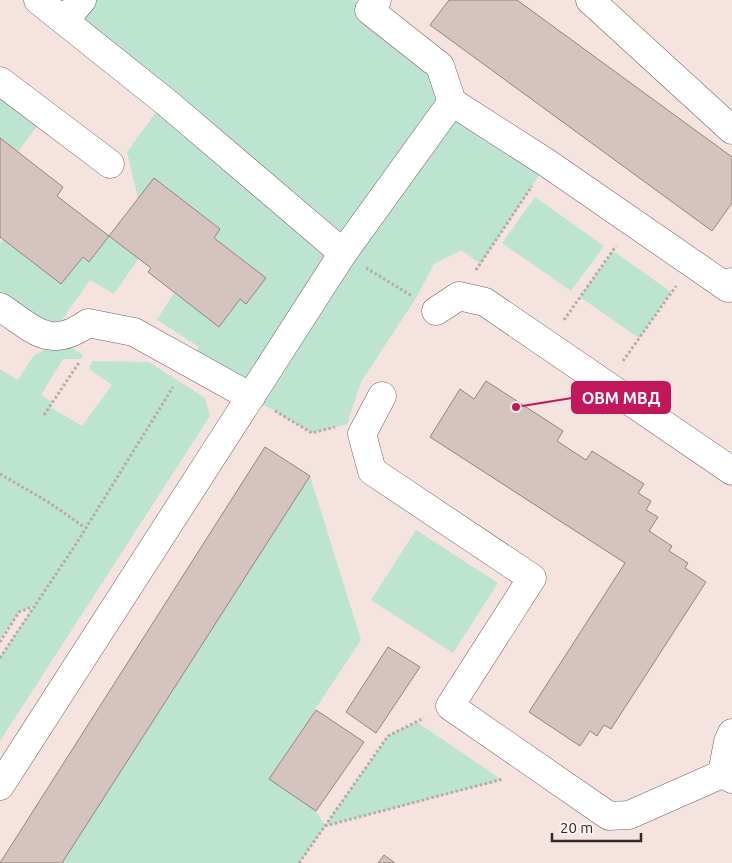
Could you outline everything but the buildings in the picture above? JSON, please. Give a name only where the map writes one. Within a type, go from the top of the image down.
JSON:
[{"type":"lane","points":[[38,0],[74,10],[167,103],[343,253]]},
{"type":"lane","points":[[377,0],[369,10],[440,66],[452,102],[547,163],[728,288],[732,282]]},
{"type":"lane","points":[[590,0],[732,130]]},
{"type":"lane","points":[[0,81],[110,164]]},
{"type":"lane","points":[[0,786],[343,253],[452,102]]},
{"type":"lane","points":[[426,304],[460,296],[485,302],[732,471]]},
{"type":"lane","points":[[0,307],[45,337],[55,338],[77,331],[88,323],[134,332],[251,397]]},
{"type":"lane","points":[[382,396],[362,434],[372,471],[532,578],[450,706],[609,816],[629,815],[727,776],[728,742],[732,733]]},
{"type":"path","points":[[460,296],[547,163]]},
{"type":"path","points":[[548,344],[633,222]]},
{"type":"path","points":[[343,253],[426,304]]},
{"type":"path","points":[[606,386],[692,263]]},
{"type":"path","points":[[44,415],[84,355],[77,331]]},
{"type":"path","points":[[0,658],[189,361]]},
{"type":"path","points":[[251,397],[312,433],[339,426]]},
{"type":"path","points":[[0,474],[84,527]]},
{"type":"path","points":[[0,642],[19,612],[33,606]]},
{"type":"path","points":[[299,863],[388,736],[450,706]]},
{"type":"path","points":[[325,826],[542,769]]},
{"type":"green space","points":[[94,0],[355,0],[440,66],[452,102],[547,163],[481,264],[461,250],[434,264],[416,298],[361,382],[347,424],[312,433],[189,361],[199,347],[157,320],[174,293],[219,326],[240,299],[246,304],[266,278],[214,238],[220,229],[154,178],[138,199],[127,152],[162,104],[80,18]]},
{"type":"green space","points":[[0,99],[42,119],[18,152],[0,138]]},
{"type":"green space","points":[[535,197],[604,246],[571,291],[502,243]]},
{"type":"green space","points":[[109,236],[139,258],[114,294],[90,280],[56,328],[0,300],[0,244],[3,239],[61,284],[83,257],[90,262]]},
{"type":"green space","points":[[613,251],[671,292],[639,338],[580,297]]},
{"type":"green space","points":[[62,342],[83,355],[81,359],[63,359],[41,395],[52,402],[50,407],[82,426],[112,385],[89,369],[92,361],[149,362],[205,398],[210,416],[0,741],[0,658],[34,606],[19,612],[0,639],[0,369],[18,380],[34,355]]},
{"type":"green space","points":[[310,476],[361,640],[269,779],[316,811],[325,826],[299,863],[62,863]]},
{"type":"green space","points":[[416,530],[498,583],[453,653],[371,600]]},
{"type":"green space","points":[[417,722],[502,780],[325,826],[388,736]]},
{"type":"place","name":"ОВМ МВД","points":[[516,407]]}]
